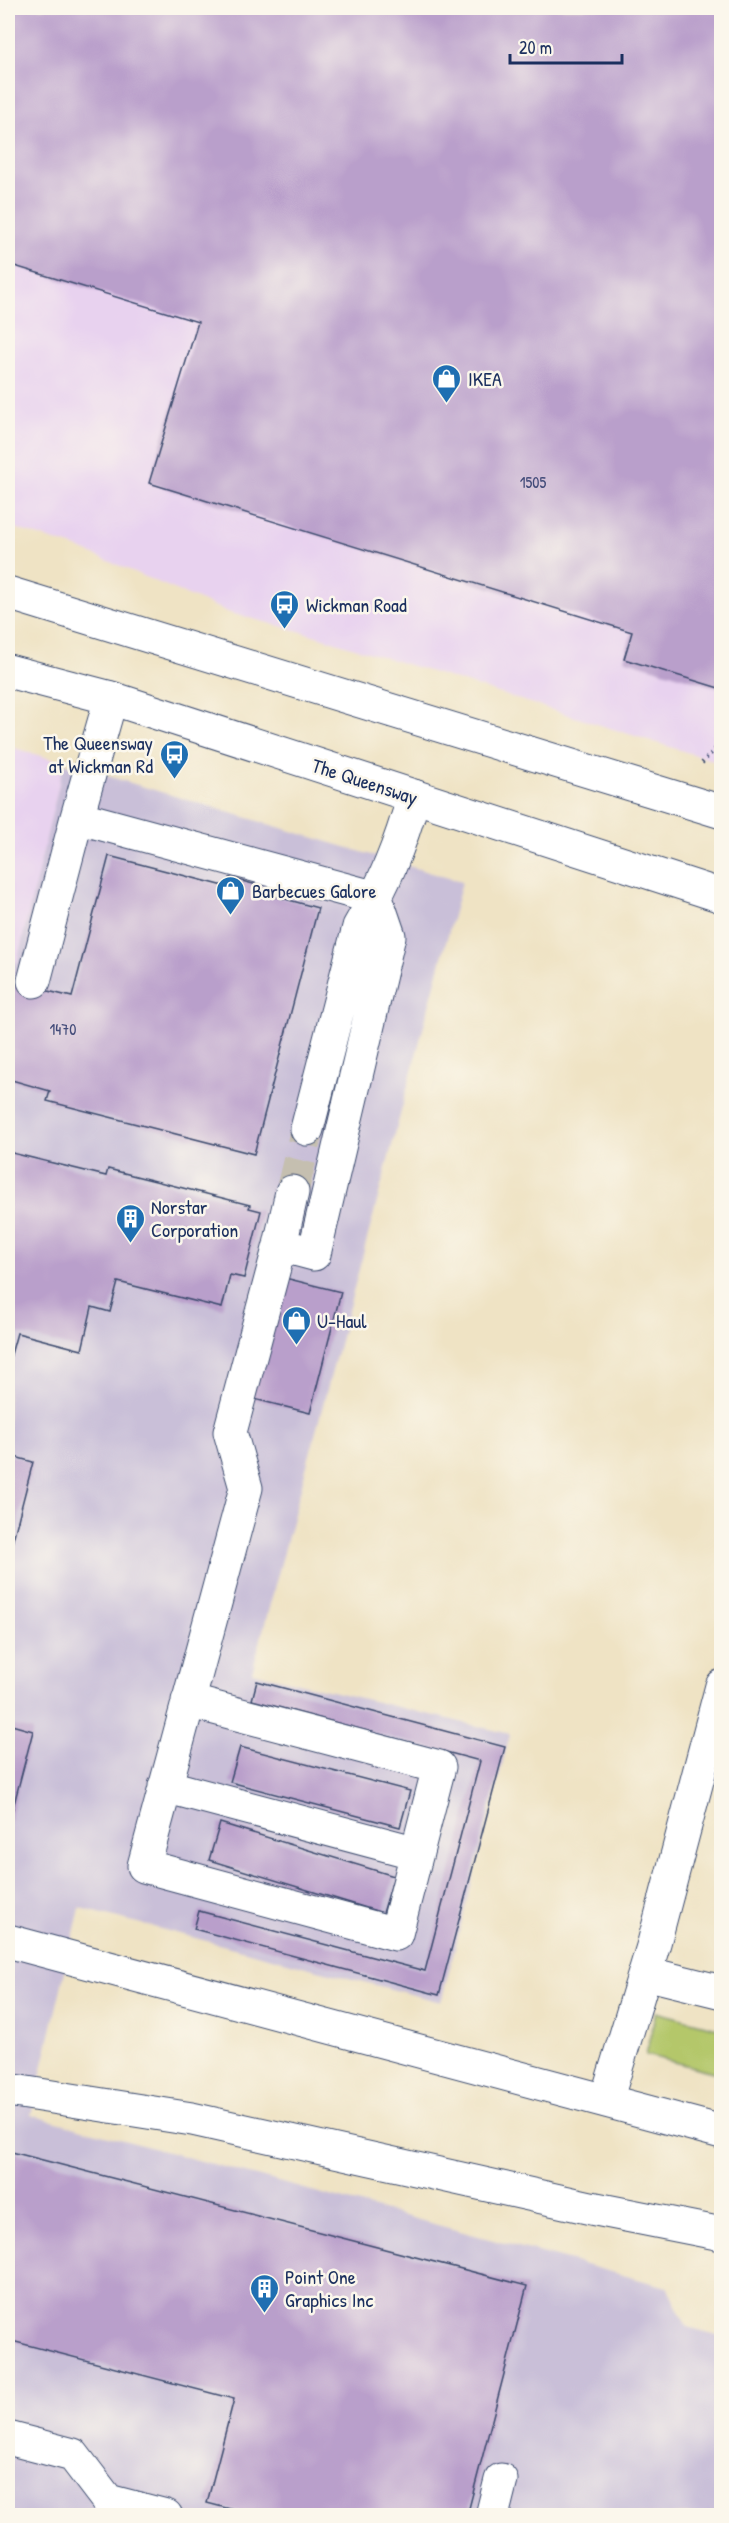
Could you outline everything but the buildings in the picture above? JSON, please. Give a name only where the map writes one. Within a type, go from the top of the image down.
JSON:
[{"type":"main road","points":[[8,593],[722,812]]},
{"type":"main road","name":"The Queensway","points":[[10,674],[111,698],[722,896]]},
{"type":"main road","points":[[34,981],[111,698]]},
{"type":"main road","points":[[307,1130],[359,927],[376,898],[400,845],[414,796]]},
{"type":"main road","points":[[77,817],[376,898]]},
{"type":"main road","points":[[280,1245],[314,1254],[389,936],[376,898]]},
{"type":"main road","points":[[188,1701],[439,1767],[396,1934],[144,1866],[165,1786],[188,1701],[246,1488],[230,1432],[292,1192]]},
{"type":"main road","points":[[606,2101],[645,1973],[722,1686]]},
{"type":"main road","points":[[165,1786],[417,1853]]},
{"type":"main road","points":[[8,1941],[722,2132]]},
{"type":"main road","points":[[645,1973],[722,1992]]},
{"type":"main road","points":[[8,2090],[192,2119],[591,2208],[722,2234]]},
{"type":"main road","points":[[8,2438],[73,2455],[108,2500],[166,2516]]},
{"type":"main road","points":[[492,2516],[501,2480]]},
{"type":"path","points":[[702,763],[722,742]]},
{"type":"shaded area","name":"IKEA","points":[[8,8],[721,8],[721,763],[310,634],[230,613],[80,549],[8,526]]},
{"type":"shaded area","points":[[8,746],[64,763],[17,964],[8,962]]},
{"type":"shaded area","points":[[64,763],[462,882],[252,1672],[510,1734],[441,2002],[80,1908],[31,2115],[667,2287],[687,2327],[721,2336],[722,2515],[8,2516],[8,962],[17,963]]},
{"type":"green space","points":[[656,2012],[721,2029],[721,2074],[646,2055]]},
{"type":"tunnel","points":[[292,1192],[307,1129]]},
{"type":"place","name":"IKEA","points":[[447,404]]},
{"type":"place","name":"Wickman Road","points":[[285,630]]},
{"type":"place","name":"The Queensway at Wickman Rd","points":[[174,780]]},
{"type":"place","name":"Barbecues Galore","points":[[231,916]]},
{"type":"place","name":"Norstar Corporation","points":[[130,1244]]},
{"type":"place","name":"U-Haul","points":[[296,1346]]},
{"type":"place","name":"Point One Graphics Inc","points":[[264,2314]]}]
